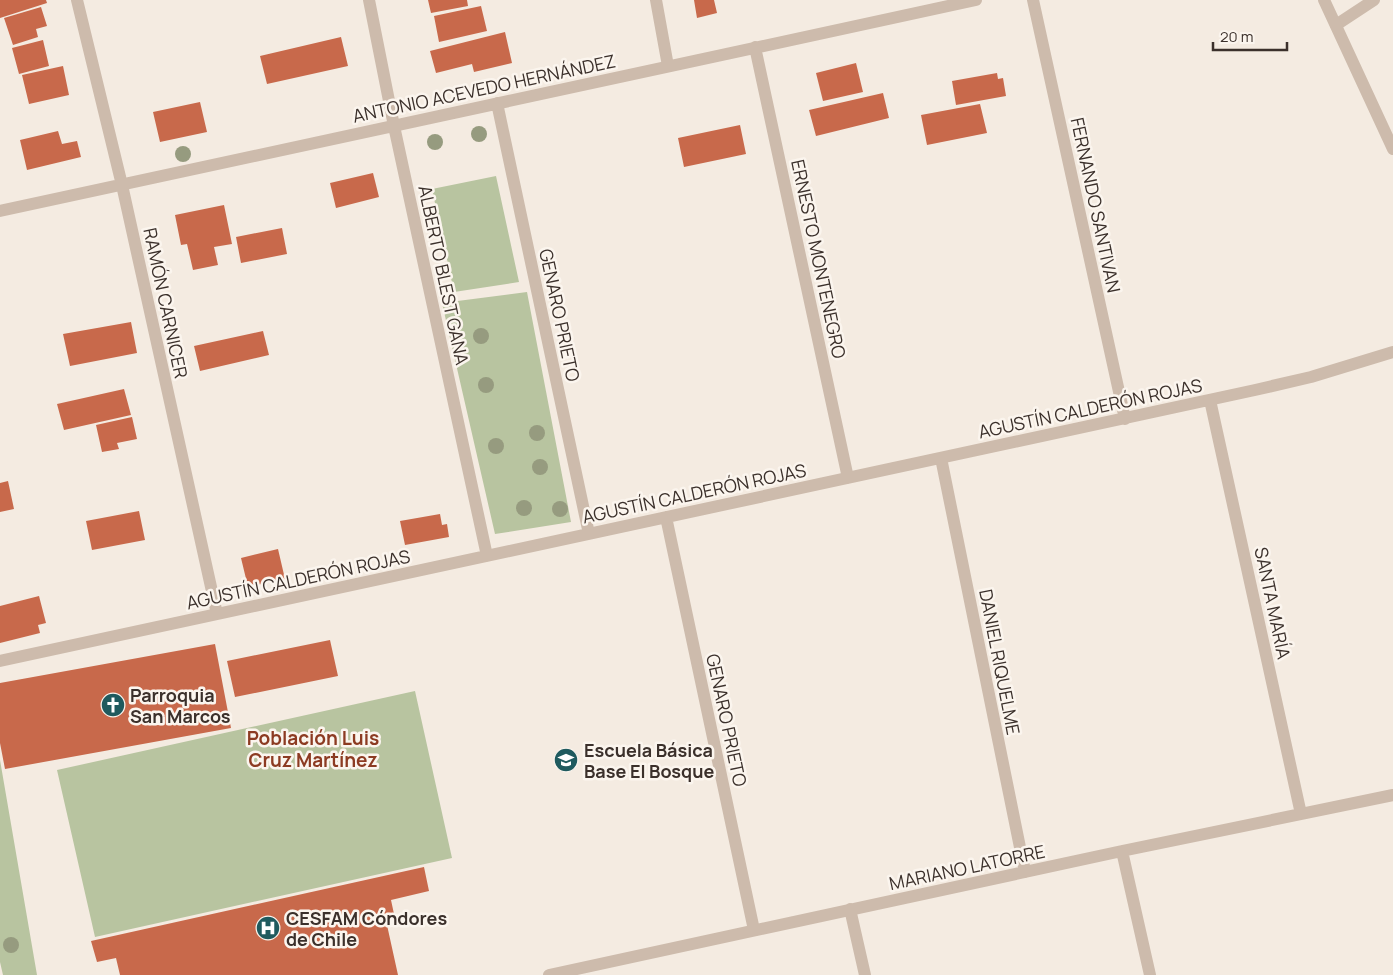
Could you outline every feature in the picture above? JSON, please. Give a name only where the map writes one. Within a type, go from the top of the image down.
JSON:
[{"type":"street","name":"RAMÓN CARNICER","points":[[77,0],[122,185],[217,614]]},
{"type":"street","name":"ALBERTO BLEST GANA","points":[[369,0],[394,126],[487,556]]},
{"type":"street","points":[[656,0],[668,66]]},
{"type":"street","name":"ANTONIO ACEVEDO HERNÁNDEZ","points":[[0,211],[755,47],[939,4],[976,0]]},
{"type":"street","name":"FERNANDO SANTIVAN","points":[[1033,0],[1125,418]]},
{"type":"street","points":[[1324,0],[1393,147]]},
{"type":"street","points":[[1336,25],[1374,0]]},
{"type":"street","name":"ERNESTO MONTENEGRO","points":[[755,47],[848,478]]},
{"type":"street","name":"GENARO PRIETO","points":[[497,103],[589,534]]},
{"type":"street","name":"AGUSTÍN CALDERÓN ROJAS","points":[[0,661],[1210,400],[1311,377],[1393,352]]},
{"type":"street","name":"SANTA MARÍA","points":[[1210,400],[1301,814]]},
{"type":"street","name":"DANIEL RIQUELME","points":[[941,458],[1025,872]]},
{"type":"street","name":"GENARO PRIETO","points":[[666,517],[754,930]]},
{"type":"street","name":"MARIANO LATORRE","points":[[549,975],[579,972],[754,930],[1393,795]]},
{"type":"street","points":[[1122,851],[1150,975]]},
{"type":"street","points":[[850,910],[865,975]]},
{"type":"green space","points":[[496,176],[519,282],[454,292],[432,189]]},
{"type":"green space","points":[[527,292],[571,522],[495,534],[442,303]]},
{"type":"green space","points":[[415,691],[452,858],[95,937],[57,770]]},
{"type":"green space","points":[[0,760],[37,975],[3,975],[0,962]]},
{"type":"building","points":[[0,0],[46,0],[47,3],[0,18]]},
{"type":"building","points":[[428,0],[467,0],[468,6],[431,13]]},
{"type":"building","points":[[694,0],[714,0],[717,13],[697,18]]},
{"type":"building","points":[[481,6],[487,31],[439,42],[434,16]]},
{"type":"building","points":[[41,7],[47,26],[36,29],[38,37],[13,45],[4,18]]},
{"type":"building","points":[[505,32],[512,63],[474,72],[472,64],[436,73],[430,51]]},
{"type":"building","points":[[341,37],[348,66],[267,84],[260,56]]},
{"type":"building","points":[[43,40],[49,66],[19,74],[12,48]]},
{"type":"building","points":[[856,63],[863,92],[823,101],[816,73]]},
{"type":"building","points":[[63,66],[69,95],[29,104],[22,75]]},
{"type":"building","points":[[997,73],[998,79],[1003,78],[1006,96],[956,105],[952,81]]},
{"type":"building","points":[[883,93],[889,118],[816,136],[809,110]]},
{"type":"building","points":[[200,102],[207,132],[160,142],[153,112]]},
{"type":"building","points":[[980,104],[987,133],[927,145],[921,115]]},
{"type":"building","points":[[740,125],[746,154],[684,167],[678,138]]},
{"type":"building","points":[[58,131],[62,144],[77,141],[81,157],[27,170],[20,140]]},
{"type":"building","points":[[373,173],[379,197],[336,208],[330,183]]},
{"type":"building","points":[[224,205],[232,244],[214,247],[218,265],[193,270],[187,244],[181,245],[175,215]]},
{"type":"building","points":[[282,228],[287,254],[241,263],[236,237]]},
{"type":"building","points":[[131,322],[137,353],[70,366],[63,334]]},
{"type":"building","points":[[263,331],[269,355],[200,371],[194,346]]},
{"type":"building","points":[[124,389],[131,415],[64,430],[57,404]]},
{"type":"building","points":[[132,417],[137,439],[117,443],[119,449],[102,452],[96,425]]},
{"type":"building","points":[[8,481],[14,509],[0,512],[0,483]]},
{"type":"building","points":[[139,511],[145,540],[92,550],[86,521]]},
{"type":"building","points":[[440,514],[442,525],[447,524],[449,537],[405,545],[400,521]]},
{"type":"building","points":[[278,549],[285,579],[248,587],[241,558]]},
{"type":"building","points":[[39,596],[46,623],[38,625],[40,633],[0,643],[0,606]]},
{"type":"building","points":[[330,640],[338,676],[235,697],[227,661]]},
{"type":"building","name":"Parroquia San Marcos","points":[[215,644],[231,728],[5,769],[0,743],[0,683]]},
{"type":"building","name":"CESFAM Cóndores de Chile","points":[[424,867],[429,891],[391,900],[394,914],[385,916],[398,975],[120,975],[116,958],[97,962],[91,941]]},
{"type":"place","name":"Parroquia San Marcos","points":[[113,705]]},
{"type":"place","name":"Escuela Básica Base El Bosque","points":[[566,760]]},
{"type":"place","name":"CESFAM Cóndores de Chile","points":[[268,928]]},
{"type":"district","name":"Población Luis Cruz Martínez","points":[[313,749]]}]
